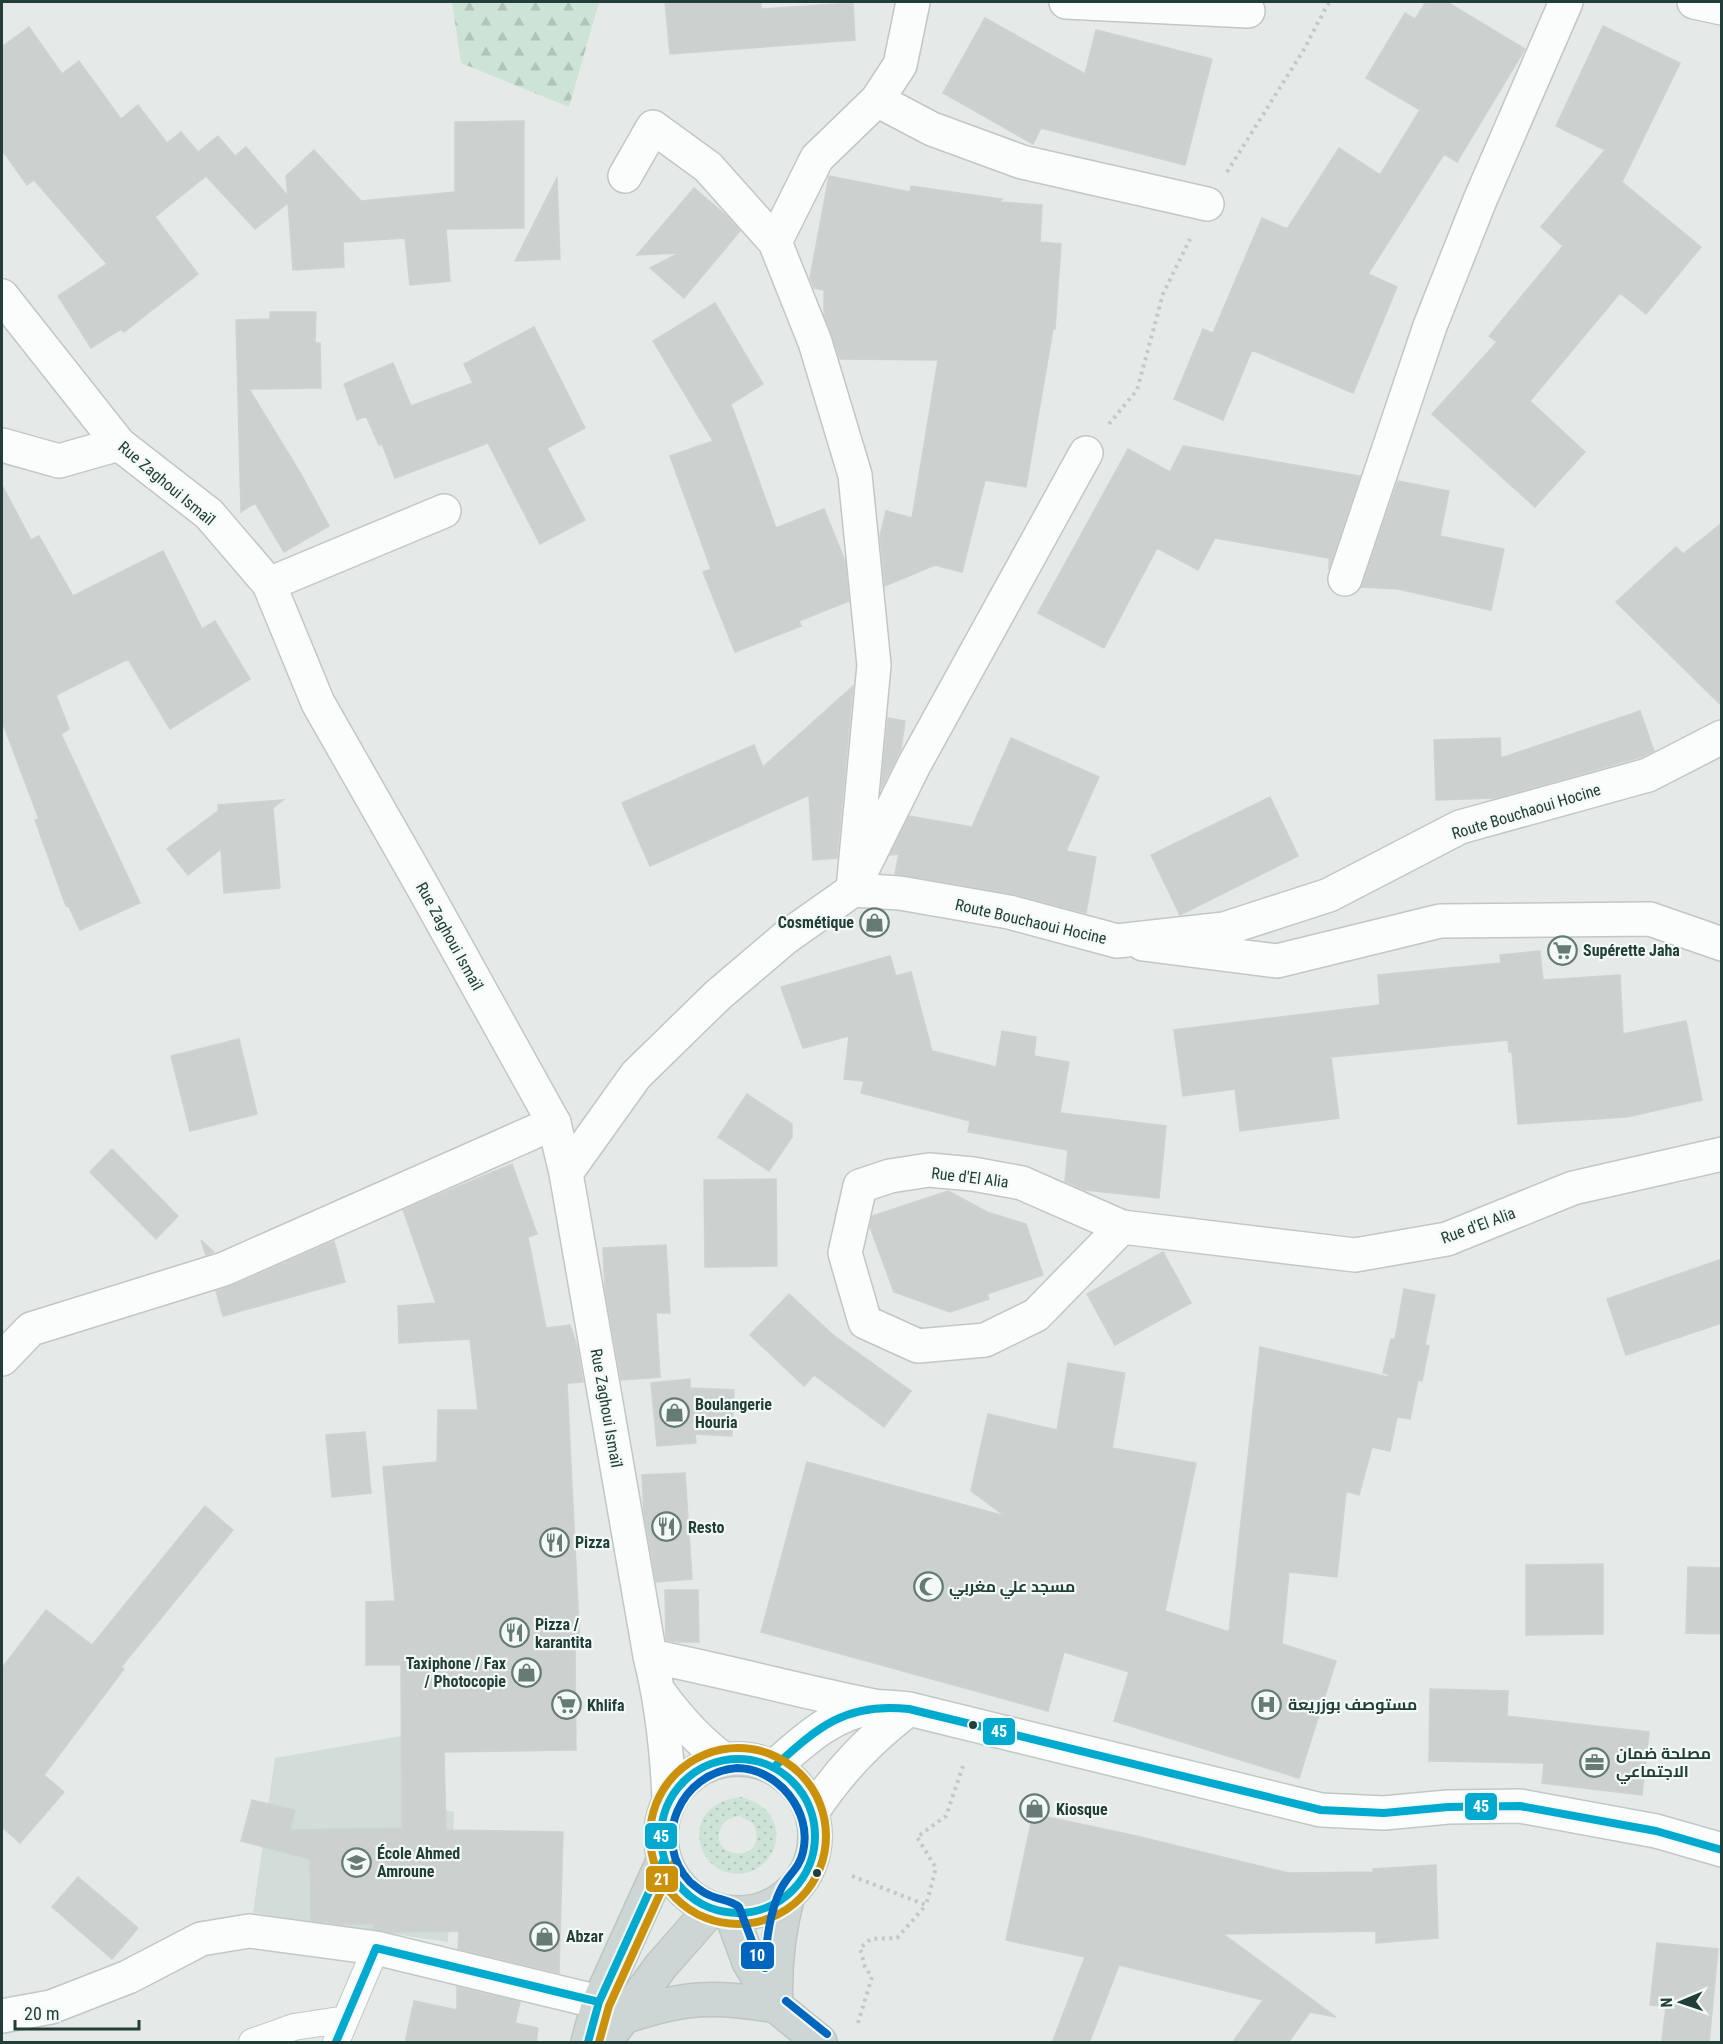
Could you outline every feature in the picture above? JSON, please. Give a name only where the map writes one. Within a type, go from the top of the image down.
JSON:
[{"type":"main road","points":[[750,1758],[774,1767],[797,1785],[812,1812],[815,1842],[809,1869],[788,1895],[761,1910],[721,1911],[690,1898],[674,1881],[664,1859],[660,1829],[669,1799],[682,1781],[701,1767],[723,1759],[750,1758]]},
{"type":"main road","points":[[609,2021],[664,1859]]},
{"type":"main road","points":[[776,2007],[777,1950],[788,1895]]},
{"type":"main road","points":[[721,1911],[776,2007],[820,2043]]},
{"type":"main road","points":[[588,2043],[661,1966],[721,1911]]},
{"type":"main road","points":[[609,2021],[660,2005],[699,1999],[738,2000],[776,2007]]},
{"type":"street","points":[[776,242],[817,158],[878,100],[900,65],[913,2]]},
{"type":"street","points":[[1066,2],[1248,11]]},
{"type":"street","points":[[1345,579],[1430,326],[1480,200],[1566,2]]},
{"type":"street","points":[[1694,2],[1722,8]]},
{"type":"street","points":[[878,100],[932,129],[1022,162],[1207,204]]},
{"type":"street","points":[[625,176],[654,127],[708,167],[776,242],[815,342],[855,475],[874,665],[853,890]]},
{"type":"street","name":"Rue Zaghoui Ismaïl","points":[[2,296],[119,444],[209,514],[269,584],[318,704],[554,1122],[566,1173],[650,1656],[658,1690],[666,1744],[669,1799]]},
{"type":"street","points":[[2,445],[59,461],[119,444]]},
{"type":"street","points":[[566,1173],[644,1067],[718,995],[785,938],[853,890],[914,765],[1086,453]]},
{"type":"street","points":[[269,584],[444,511]]},
{"type":"street","name":"Route Bouchaoui Hocine","points":[[853,890],[900,893],[1009,912],[1117,941],[1224,929],[1329,895],[1460,827],[1647,775],[1722,737]]},
{"type":"street","points":[[1117,941],[1277,961],[1440,921],[1650,919],[1722,944]]},
{"type":"street","points":[[2,1359],[31,1329],[224,1269],[554,1122]]},
{"type":"street","name":"Rue d'El Alia","points":[[1122,1227],[1036,1315],[985,1340],[918,1346],[865,1322],[845,1253],[860,1186],[890,1176],[929,1170],[973,1174],[1022,1183],[1122,1227],[1355,1256],[1447,1239],[1573,1188],[1722,1154]]},
{"type":"street","points":[[650,1656],[716,1669],[796,1690],[894,1708],[1321,1810],[1384,1813],[1448,1807],[1520,1806],[1656,1832],[1722,1850]]},
{"type":"street","name":"Rue Zaghoui Ismaïl","points":[[658,1690],[687,1728],[723,1759]]},
{"type":"street","points":[[774,1767],[800,1743],[825,1725],[854,1711],[894,1708]]},
{"type":"street","points":[[812,1812],[832,1782],[881,1730],[894,1708]]},
{"type":"street","points":[[2,2016],[62,2003],[128,1977],[201,1939],[249,1931],[376,1948],[609,2021]]},
{"type":"lane","points":[[252,2043],[294,2027],[343,2035],[376,1948]]},
{"type":"path","points":[[858,2023],[872,1977],[865,1967],[860,1947],[871,1939],[897,1938],[926,1905],[936,1868],[917,1837],[946,1816],[963,1766]]},
{"type":"path","points":[[852,1876],[926,1905]]},
{"type":"shaded area","name":"École Ahmed Amroune","points":[[430,1731],[427,1807],[454,1812],[448,1942],[253,1913],[275,1758]]},
{"type":"green space","points":[[452,2],[599,2],[569,107],[461,63]]},
{"type":"green space","points":[[741,1797],[760,1805],[772,1817],[776,1831],[775,1846],[768,1859],[757,1868],[743,1873],[726,1872],[714,1865],[702,1850],[699,1836],[703,1819],[708,1812],[714,1806]],"holes":[[[739,1816],[753,1823],[756,1837],[754,1846],[747,1852],[738,1854],[722,1847],[719,1839],[722,1825],[726,1821]]]},
{"type":"building","points":[[665,2],[761,2],[761,9],[853,3],[855,40],[670,54]]},
{"type":"building","points":[[1426,2],[1447,2],[1525,49],[1457,162],[1444,154],[1368,274],[1397,287],[1353,393],[1252,350],[1223,420],[1174,399],[1203,329],[1213,333],[1262,218],[1287,229],[1339,148],[1380,175],[1420,110],[1366,78],[1405,13],[1415,19]]},
{"type":"building","points":[[985,18],[1085,74],[1096,30],[1212,59],[1185,165],[1041,128],[1033,144],[943,93]]},
{"type":"building","points":[[1603,26],[1680,63],[1622,182],[1701,247],[1646,314],[1620,293],[1530,401],[1585,452],[1535,507],[1432,414],[1497,342],[1489,336],[1563,246],[1541,227],[1605,150],[1556,126]]},
{"type":"building","points":[[29,27],[62,74],[79,61],[121,119],[138,105],[167,143],[181,132],[198,152],[218,136],[235,156],[246,147],[288,196],[286,176],[314,150],[361,201],[455,192],[455,122],[524,121],[524,228],[446,229],[450,281],[410,285],[405,238],[343,242],[344,267],[293,270],[288,203],[255,229],[206,176],[155,217],[198,274],[124,332],[121,329],[91,348],[58,296],[107,264],[34,180],[27,185],[2,150],[2,47]]},
{"type":"building","points":[[829,176],[910,192],[911,186],[1002,199],[1000,202],[1042,205],[1040,242],[1061,244],[1055,329],[1053,329],[1026,487],[985,480],[962,572],[935,565],[885,586],[880,536],[886,511],[912,518],[938,360],[840,359],[824,314],[824,290],[814,288],[810,278]]},
{"type":"building","points":[[557,178],[560,259],[515,261]]},
{"type":"building","points":[[694,188],[728,217],[740,231],[684,298],[650,268],[679,253],[637,255]]},
{"type":"building","points":[[715,303],[763,384],[731,404],[776,528],[824,509],[845,561],[849,601],[799,621],[801,626],[735,652],[703,572],[711,569],[670,456],[713,441],[653,341]]},
{"type":"building","points":[[270,312],[316,312],[315,343],[320,343],[321,388],[249,389],[301,474],[329,526],[284,552],[255,503],[241,512],[236,320],[270,319]]},
{"type":"building","points":[[534,327],[585,428],[547,448],[585,520],[540,544],[488,443],[395,478],[382,444],[379,445],[366,416],[357,420],[344,384],[393,363],[411,406],[473,383],[464,364]]},
{"type":"building","points":[[1183,446],[1360,476],[1329,569],[1329,558],[1215,538],[1198,570],[1157,548],[1104,648],[1038,613],[1128,449],[1170,472]]},
{"type":"building","points":[[1398,481],[1449,491],[1440,536],[1504,549],[1491,610],[1398,589],[1361,587]]},
{"type":"building","points":[[2,485],[31,540],[39,536],[73,596],[163,551],[202,629],[215,621],[250,679],[170,729],[128,659],[56,695],[69,729],[61,734],[140,903],[80,930],[68,905],[66,906],[35,820],[39,819],[2,721]]},
{"type":"building","points":[[1722,523],[1722,706],[1616,602],[1676,547],[1683,554]]},
{"type":"building","points":[[853,686],[837,858],[813,860],[809,795],[650,866],[622,803],[754,745],[763,767]]},
{"type":"building","points":[[1640,711],[1654,751],[1641,757],[1495,798],[1436,800],[1434,740],[1500,738],[1501,758]]},
{"type":"building","points":[[888,718],[905,721],[901,749],[881,789]]},
{"type":"building","points":[[1011,738],[1099,777],[1066,851],[1096,857],[1086,913],[1012,894],[895,874],[899,854],[890,855],[909,816],[972,827]]},
{"type":"building","points":[[1270,797],[1298,856],[1180,915],[1151,855]]},
{"type":"building","points":[[283,800],[273,808],[280,888],[224,893],[221,849],[188,875],[167,849],[218,811],[218,805]]},
{"type":"building","points":[[1540,951],[1543,980],[1620,975],[1623,1034],[1686,1021],[1702,1100],[1627,1117],[1518,1124],[1512,1052],[1509,1052],[1508,1040],[1331,1057],[1339,1118],[1240,1131],[1235,1089],[1183,1096],[1174,1030],[1380,1005],[1378,975],[1501,963],[1500,955]]},
{"type":"building","points":[[890,956],[896,976],[911,972],[932,1051],[996,1067],[1002,1031],[1036,1037],[1034,1056],[1069,1062],[1060,1113],[1166,1126],[1159,1198],[1085,1190],[1065,1181],[1068,1150],[968,1132],[970,1121],[861,1093],[864,1081],[844,1079],[849,1036],[803,1048],[781,987]]},
{"type":"building","points":[[239,1039],[257,1114],[190,1131],[171,1056]]},
{"type":"building","points":[[747,1094],[792,1124],[792,1137],[769,1171],[718,1137]]},
{"type":"building","points":[[112,1149],[178,1216],[156,1239],[90,1172]]},
{"type":"building","points":[[512,1164],[537,1234],[528,1237],[546,1328],[570,1325],[577,1346],[583,1382],[567,1383],[580,1647],[575,1647],[576,1750],[444,1752],[446,1830],[563,1832],[559,1973],[458,1949],[459,1931],[390,1932],[374,1929],[374,1924],[339,1924],[311,1920],[310,1859],[241,1841],[252,1800],[295,1810],[290,1830],[402,1828],[401,1665],[366,1665],[366,1602],[395,1601],[383,1467],[437,1462],[438,1410],[478,1410],[470,1339],[399,1343],[398,1306],[436,1303],[403,1210]]},
{"type":"building","points":[[776,1179],[777,1266],[705,1267],[704,1180]]},
{"type":"building","points":[[948,1191],[987,1212],[1026,1224],[1043,1275],[987,1294],[989,1299],[950,1312],[894,1292],[870,1227],[872,1216]]},
{"type":"building","points":[[201,1240],[214,1252],[206,1255]]},
{"type":"building","points":[[334,1241],[345,1282],[223,1316],[216,1291]]},
{"type":"building","points":[[666,1245],[670,1313],[656,1313],[660,1377],[621,1380],[605,1289],[603,1248]]},
{"type":"building","points":[[1163,1252],[1191,1303],[1115,1345],[1087,1294]]},
{"type":"building","points":[[1722,1259],[1722,1323],[1626,1355],[1607,1299]]},
{"type":"building","points":[[1404,1289],[1435,1295],[1425,1345],[1429,1346],[1422,1381],[1418,1380],[1410,1419],[1397,1417],[1390,1451],[1372,1447],[1359,1495],[1346,1491],[1337,1577],[1289,1572],[1282,1644],[1336,1661],[1299,1778],[1114,1721],[1129,1672],[1064,1652],[1048,1711],[761,1632],[807,1462],[1005,1516],[971,1491],[988,1414],[1057,1430],[1068,1363],[1125,1373],[1112,1448],[1196,1463],[1165,1611],[1229,1632],[1260,1347],[1388,1377],[1388,1374],[1383,1373],[1391,1339],[1395,1339]]},
{"type":"building","points":[[789,1294],[833,1335],[911,1391],[884,1427],[814,1375],[804,1386],[750,1335]]},
{"type":"building","points":[[690,1379],[690,1388],[734,1390],[732,1436],[695,1434],[696,1443],[657,1446],[651,1383]]},
{"type":"building","points":[[365,1432],[371,1493],[332,1497],[326,1435]]},
{"type":"building","name":"Resto","points":[[685,1473],[692,1579],[656,1582],[644,1513],[642,1475]]},
{"type":"building","points":[[205,1506],[233,1530],[121,1667],[124,1669],[44,1775],[64,1792],[20,1843],[2,1827],[2,1668],[46,1610],[92,1645]]},
{"type":"building","points":[[1603,1564],[1603,1634],[1526,1635],[1526,1565]]},
{"type":"building","points":[[1688,1567],[1722,1568],[1722,1634],[1686,1633]]},
{"type":"building","points":[[665,1590],[698,1590],[699,1642],[666,1640]]},
{"type":"building","points":[[1430,1689],[1508,1691],[1507,1716],[1649,1732],[1642,1795],[1542,1783],[1544,1763],[1429,1761]]},
{"type":"building","points":[[1033,1814],[1132,1835],[1288,1873],[1373,1872],[1373,1869],[1436,1865],[1438,1938],[1376,1943],[1376,1931],[1223,1934],[1336,2017],[1310,2012],[1288,2043],[1232,2043],[1263,2000],[1119,1965],[1089,2043],[1052,2043],[1085,1957],[1006,1940]]},
{"type":"building","points":[[78,1877],[138,1928],[112,1959],[52,1907]]},
{"type":"building","points":[[1657,1943],[1718,1949],[1709,2043],[1662,2040],[1666,2006],[1650,2005]]},
{"type":"building","points":[[457,1987],[520,2002],[515,2023],[538,2028],[536,2043],[405,2043],[414,2001],[457,2010]]},
{"type":"transit line","name":"45","points":[[774,1767],[819,1729],[834,1720],[868,1709],[909,1709],[1321,1810],[1384,1813],[1448,1807],[1520,1806],[1656,1831],[1722,1850]]},
{"type":"transit line","name":"21","points":[[738,1748],[772,1755],[787,1763],[800,1774],[811,1787],[819,1802],[826,1836],[819,1870],[811,1885],[800,1898],[787,1909],[772,1917],[738,1924],[704,1917],[689,1909],[676,1898],[665,1885],[657,1870],[650,1836],[657,1802],[665,1787],[676,1774],[689,1763],[704,1755],[738,1748]]},
{"type":"transit line","name":"45","points":[[738,1759],[753,1760],[768,1765],[793,1781],[809,1806],[814,1821],[815,1836],[814,1851],[809,1866],[793,1891],[768,1907],[753,1912],[738,1913],[723,1912],[708,1907],[683,1891],[667,1866],[662,1851],[661,1836],[662,1821],[667,1806],[683,1781],[708,1765],[723,1760],[738,1759]]},
{"type":"transit line","name":"10","points":[[737,1768],[766,1775],[778,1784],[797,1807],[803,1822],[805,1837],[803,1852],[796,1868],[783,1885],[773,1909],[767,1939],[765,1968],[758,1957],[739,1907],[707,1894],[690,1882],[678,1865],[673,1847],[673,1829],[678,1811],[687,1795],[700,1782],[717,1772],[737,1768]]},
{"type":"transit line","name":"45","points":[[588,2042],[599,2002],[664,1859]]},
{"type":"transit line","name":"21","points":[[599,2042],[609,2006],[674,1863]]},
{"type":"transit line","name":"45","points":[[336,2042],[376,1948],[599,2002]]},
{"type":"transit line","name":"10","points":[[786,2001],[827,2034]]},
{"type":"place","name":"Cosmétique","points":[[875,922]]},
{"type":"place","name":"Supérette Jaha","points":[[1562,950]]},
{"type":"place","name":"Boulangerie Houria","points":[[674,1413]]},
{"type":"place","name":"Resto","points":[[667,1527]]},
{"type":"place","name":"Pizza","points":[[554,1542]]},
{"type":"place","name":"مسجد علي مغربي","points":[[928,1586]]},
{"type":"place","name":"Pizza / karantita","points":[[514,1633]]},
{"type":"place","name":"Taxiphone / Fax / Photocopie","points":[[527,1672]]},
{"type":"place","name":"مستوصف بوزريعة","points":[[1267,1704]]},
{"type":"place","name":"Khlifa","points":[[566,1705]]},
{"type":"place","name":"مصلحة ضمان الاجتماعي","points":[[1595,1762]]},
{"type":"place","name":"Kiosque","points":[[1035,1809]]},
{"type":"place","name":"École Ahmed Amroune","points":[[356,1862]]},
{"type":"place","name":"Abzar","points":[[545,1936]]}]
